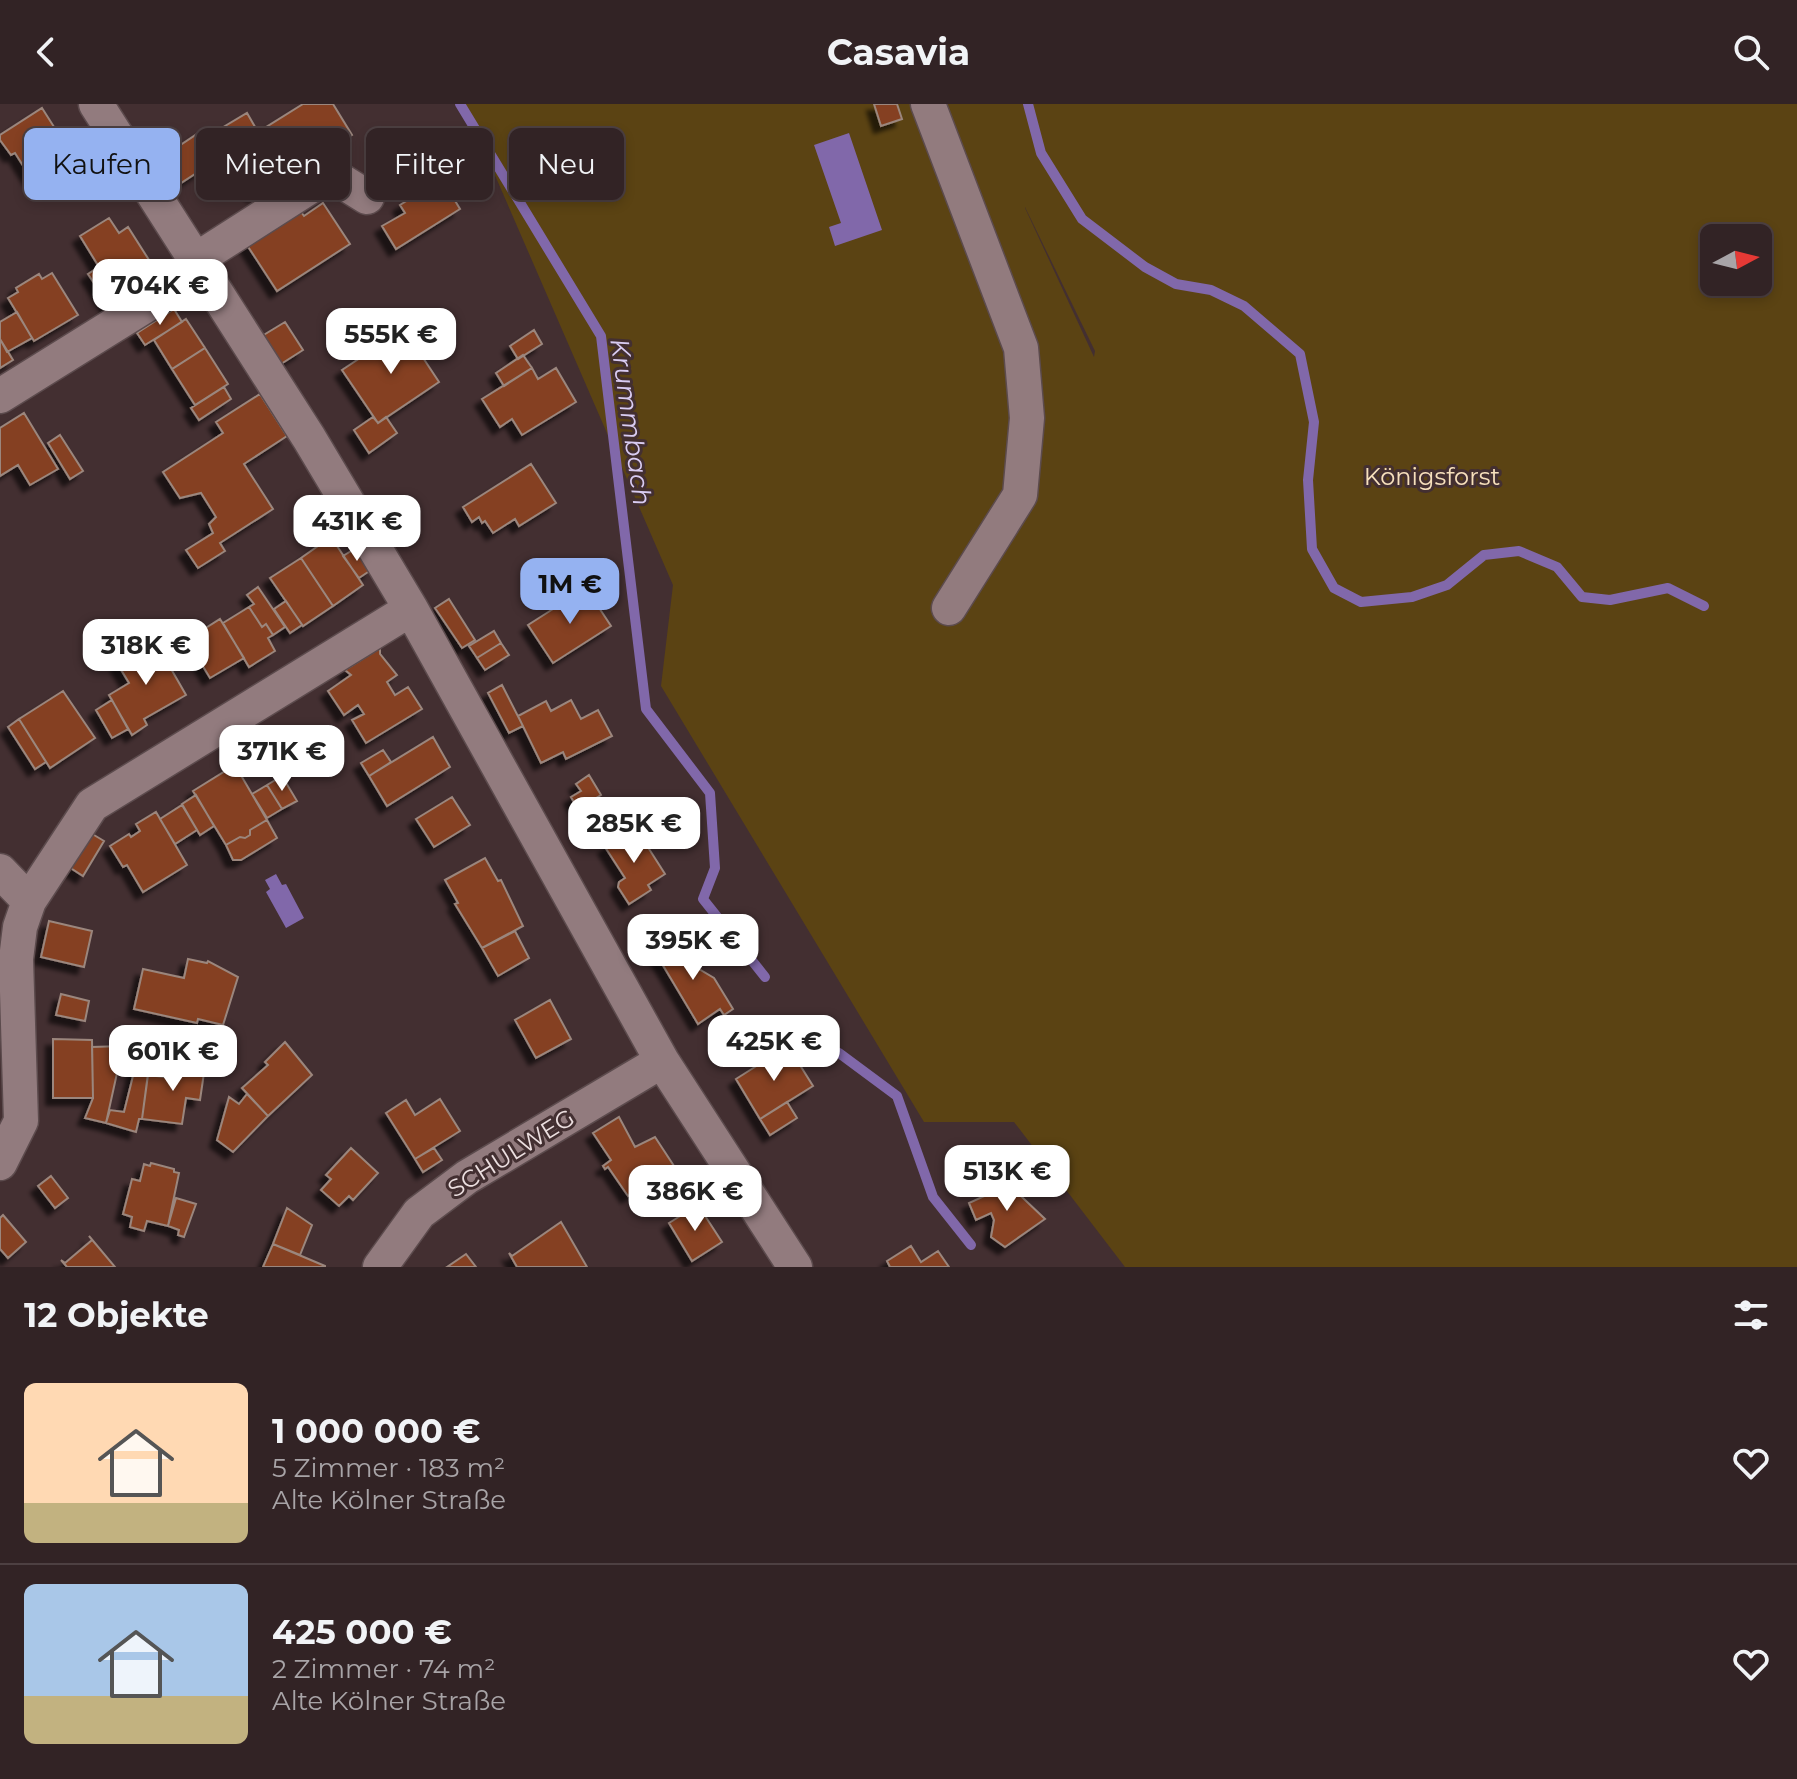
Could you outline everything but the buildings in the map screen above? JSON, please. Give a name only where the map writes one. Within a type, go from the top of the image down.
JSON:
[{"type":"street","points":[[96,104],[309,438],[411,609],[662,1061],[795,1267]]},
{"type":"street","points":[[928,104],[1021,348],[1027,418],[1020,495],[949,608]]},
{"type":"street","points":[[0,396],[198,266],[330,174],[366,196]]},
{"type":"street","points":[[0,1163],[21,1121],[16,959],[20,927],[29,901],[92,805],[411,609]]},
{"type":"street","points":[[0,871],[29,901]]},
{"type":"street","name":"SCHULWEG","points":[[380,1267],[419,1213],[467,1177],[662,1061]]},
{"type":"green space","name":"Königsforst","points":[[464,104],[1797,104],[1797,1267],[1125,1267],[1014,1122],[924,1122],[661,686],[673,585],[493,171],[493,128],[474,128]],"holes":[[[1025,207],[1095,351],[1094,357]]]},
{"type":"shaded area","points":[[849,133],[882,230],[835,246],[829,227],[841,223],[814,145]]},
{"type":"shaded area","points":[[276,874],[282,885],[286,884],[304,918],[286,928],[266,892],[270,889],[265,880]]},
{"type":"waterway","name":"Krummbach","points":[[460,104],[601,336],[646,709],[710,793],[715,868],[703,899],[765,977]]},
{"type":"waterway","points":[[1028,104],[1041,153],[1082,219],[1145,267],[1176,284],[1211,290],[1244,306],[1300,354],[1314,422],[1308,480],[1312,549],[1334,588],[1361,602],[1412,597],[1447,585],[1484,555],[1519,551],[1557,567],[1582,597],[1610,600],[1668,588],[1704,606]]},
{"type":"waterway","name":"Krummbach","points":[[839,1053],[897,1096],[933,1197],[971,1245]]}]
